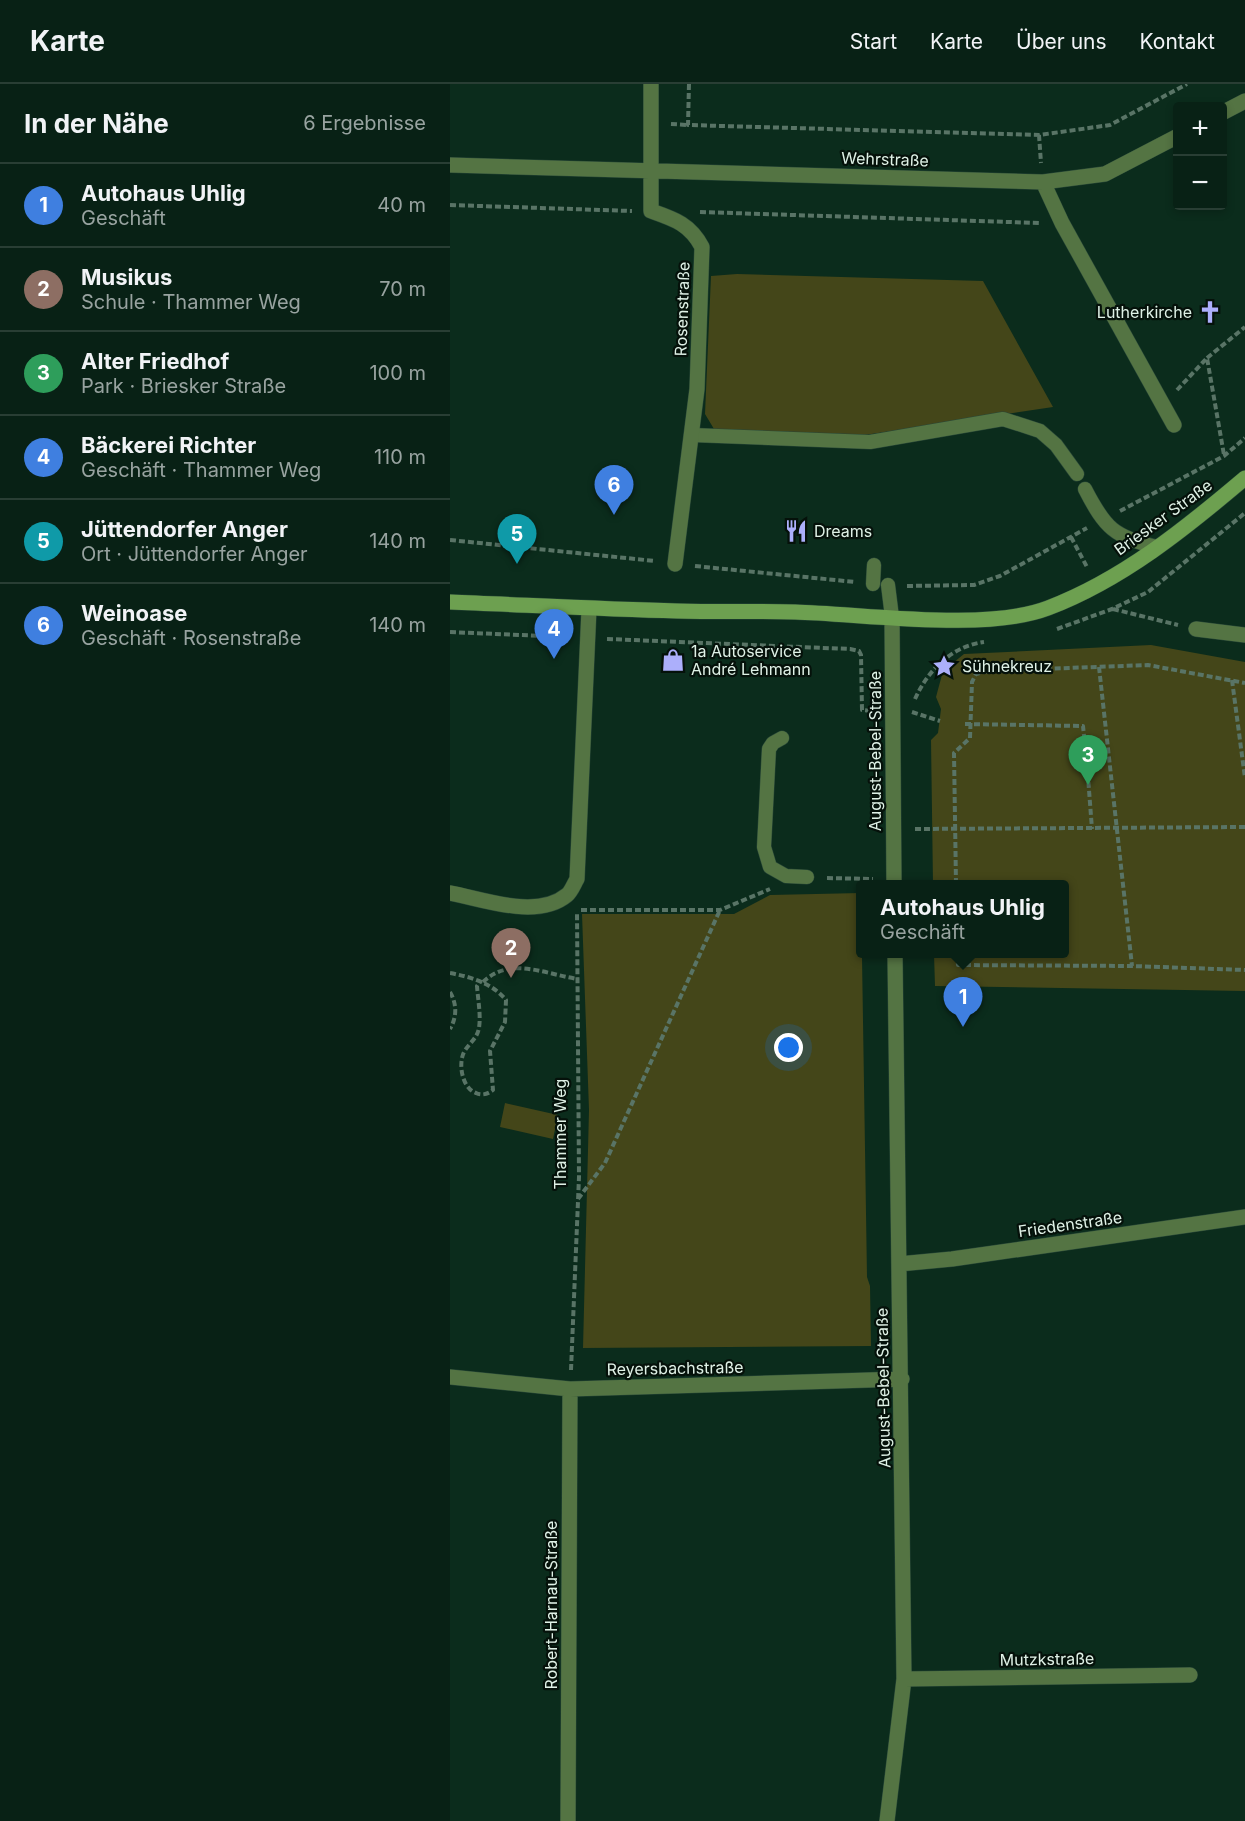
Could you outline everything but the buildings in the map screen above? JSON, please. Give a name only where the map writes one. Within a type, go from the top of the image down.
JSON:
[{"type":"main road","name":"Briesker Straße","points":[[450,602],[589,609],[954,619],[1030,613],[1049,607],[1096,585],[1157,547],[1197,519],[1245,478]]},
{"type":"street","points":[[651,84],[651,211]]},
{"type":"street","points":[[1227,110],[1245,101]]},
{"type":"street","name":"Wehrstraße","points":[[450,165],[1043,182],[1105,174],[1173,139]]},
{"type":"street","points":[[1043,182],[1062,223],[1174,426]]},
{"type":"street","name":"Rosenstraße","points":[[651,211],[679,220],[694,232],[702,247],[698,389],[675,564]]},
{"type":"street","points":[[450,894],[534,907],[550,904],[567,895],[577,879],[589,609]]},
{"type":"street","name":"August-Bebel-Straße","points":[[892,617],[894,880]]},
{"type":"street","points":[[1196,629],[1245,635]]},
{"type":"street","name":"August-Bebel-Straße","points":[[887,1821],[904,1679],[895,958]]},
{"type":"street","name":"Friedenstraße","points":[[899,1264],[926,1263],[1245,1217]]},
{"type":"street","name":"Reyersbachstraße","points":[[450,1377],[570,1389],[902,1379]]},
{"type":"street","name":"Robert-Harnau-Straße","points":[[568,1821],[570,1389]]},
{"type":"street","name":"Mutzkstraße","points":[[904,1679],[1190,1675]]},
{"type":"lane","points":[[693,435],[870,442],[1003,419],[1040,432],[1056,446],[1077,474]]},
{"type":"lane","points":[[1085,489],[1102,521],[1129,541],[1157,547]]},
{"type":"lane","points":[[873,584],[874,565]]},
{"type":"lane","points":[[888,585],[892,617]]},
{"type":"lane","points":[[782,738],[773,742],[769,749],[764,847],[770,867],[786,876],[807,877]]},
{"type":"path","points":[[689,84],[688,125],[1039,135],[1110,125],[1187,84]]},
{"type":"path","points":[[1039,135],[1043,182]]},
{"type":"path","points":[[450,205],[651,211]]},
{"type":"path","points":[[693,212],[1062,223]]},
{"type":"path","points":[[1163,404],[1208,358],[1245,327]]},
{"type":"path","points":[[1208,358],[1224,456]]},
{"type":"path","points":[[888,585],[974,585],[1000,576],[1224,456],[1245,438]]},
{"type":"path","points":[[1049,631],[1112,609],[1148,592],[1245,513]]},
{"type":"path","points":[[1071,536],[1096,585]]},
{"type":"path","points":[[450,540],[873,584]]},
{"type":"path","points":[[1112,609],[1135,617],[1196,629]]},
{"type":"path","points":[[450,632],[850,649],[859,651],[861,655],[862,710],[914,712],[940,721]]},
{"type":"path","points":[[914,712],[915,697],[941,662],[960,647],[993,642]]},
{"type":"path","points":[[956,880],[954,753],[970,738],[972,682],[976,674],[989,671],[1148,665],[1245,683]]},
{"type":"path","points":[[1099,667],[1132,966]]},
{"type":"path","points":[[1232,680],[1245,778]]},
{"type":"path","points":[[964,724],[1083,726],[1092,830]]},
{"type":"path","points":[[1072,764],[1087,764]]},
{"type":"path","points":[[893,830],[1245,827]]},
{"type":"path","name":"Thammer Weg","points":[[570,1389],[578,1199],[577,879]]},
{"type":"path","points":[[577,910],[720,910],[605,1163],[578,1199]]},
{"type":"path","points":[[957,958],[958,965],[1132,966],[1245,970]]},
{"type":"path","points":[[450,973],[482,982],[500,993],[507,1007],[505,1022],[490,1051],[493,1090],[480,1095],[466,1086],[461,1067],[464,1052],[477,1036],[479,1028],[477,986],[482,982],[493,972],[515,967],[578,979]]},
{"type":"path","points":[[450,992],[455,1007],[450,1029]]},
{"type":"green space","points":[[737,274],[983,281],[1053,407],[858,436],[714,429],[705,414],[711,276]]},
{"type":"green space","points":[[1151,645],[1245,662],[1245,991],[935,986],[934,958],[1069,958],[1069,880],[933,880],[931,740],[938,733],[941,709],[936,697],[943,671],[964,654]]},
{"type":"green space","points":[[856,893],[856,958],[862,958],[867,1277],[870,1286],[871,1346],[583,1348],[589,1110],[582,914],[734,914],[770,895]]},
{"type":"green space","points":[[505,1103],[558,1115],[553,1139],[500,1127]]},
{"type":"place","name":"Lutherkirche","points":[[1210,312]]},
{"type":"place","name":"Weinoase","points":[[614,515]]},
{"type":"place","name":"Dreams","points":[[796,531]]},
{"type":"place","name":"Jüttendorfer Anger","points":[[517,564]]},
{"type":"place","name":"Bäckerei Richter","points":[[554,659]]},
{"type":"place","name":"1a Autoservice André Lehmann","points":[[673,660]]},
{"type":"place","name":"Sühnekreuz","points":[[944,666]]},
{"type":"place","name":"Alter Friedhof","points":[[1088,785]]},
{"type":"place","name":"Musikus","points":[[511,978]]},
{"type":"place","name":"Autohaus Uhlig","points":[[963,1027]]}]
